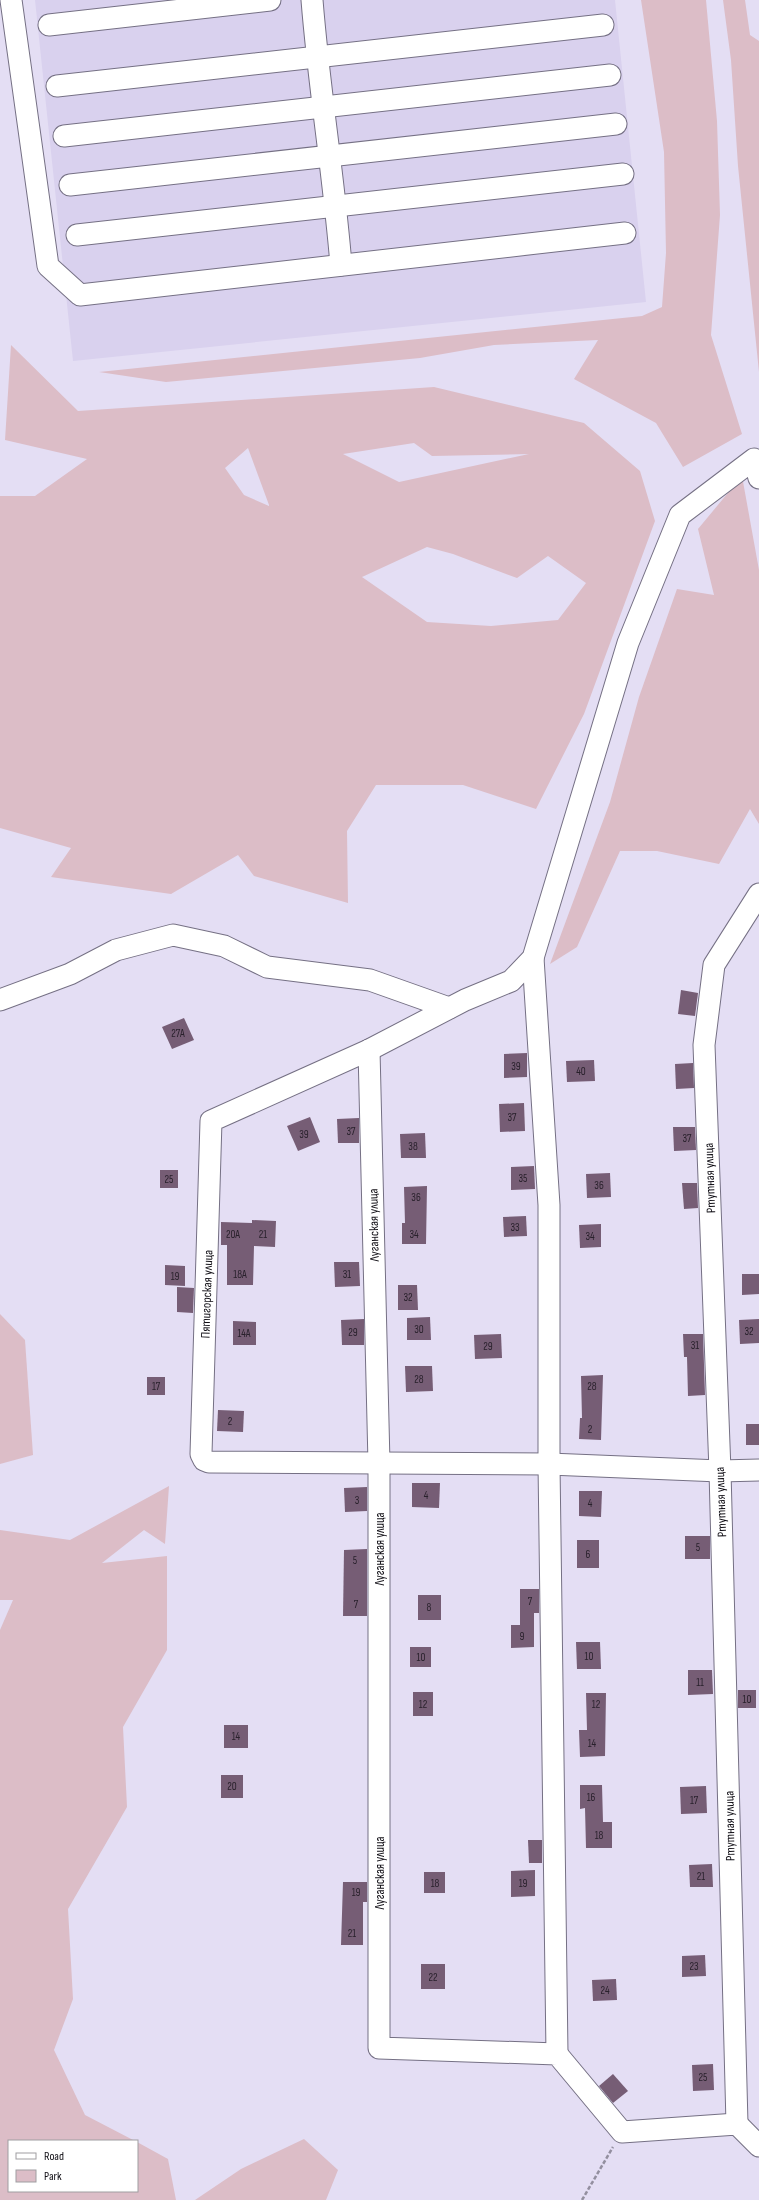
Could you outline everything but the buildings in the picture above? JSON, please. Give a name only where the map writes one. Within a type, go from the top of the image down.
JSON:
[{"type":"street","points":[[11,0],[48,266],[80,295],[625,234]]},
{"type":"street","points":[[49,25],[270,0]]},
{"type":"street","points":[[312,0],[316,57],[330,156],[341,265]]},
{"type":"street","points":[[57,86],[603,25]]},
{"type":"street","points":[[64,136],[610,75]]},
{"type":"street","points":[[70,185],[616,124]]},
{"type":"street","points":[[77,235],[623,174]]},
{"type":"street","points":[[757,464],[680,515],[628,643],[533,958],[549,1205],[549,1464],[557,2054],[622,2132],[736,2124],[759,2146]]},
{"type":"street","name":"Ртутная улица","points":[[736,2124],[720,1471],[704,1044],[714,965],[759,894]]},
{"type":"street","points":[[0,1000],[70,974],[116,950],[173,935],[224,946],[267,967],[370,980],[449,1008]]},
{"type":"street","points":[[369,1050],[449,1008],[511,981],[533,958]]},
{"type":"street","name":"Пятигорская улица","points":[[369,1050],[211,1122],[201,1454],[204,1460],[209,1462],[379,1462]]},
{"type":"street","name":"Луганская улица","points":[[369,1050],[379,1462],[379,2048],[557,2054]]},
{"type":"street","points":[[379,1462],[549,1464],[720,1471],[759,1470]]},
{"type":"path","points":[[582,2200],[622,2132]]},
{"type":"shaded area","points":[[35,0],[615,0],[646,302],[73,361]]},
{"type":"green space","points":[[641,0],[706,0],[717,121],[720,215],[711,335],[742,434],[683,467],[656,423],[574,379],[598,340],[494,345],[420,358],[166,382],[99,372],[642,316],[662,307],[666,253],[664,152]]},
{"type":"green space","points":[[723,0],[745,0],[750,35],[759,41],[759,372],[738,166],[731,60]]},
{"type":"green space","points":[[11,345],[78,411],[434,387],[584,423],[640,471],[655,521],[584,714],[536,809],[463,785],[376,785],[347,831],[348,903],[254,876],[238,855],[171,894],[51,877],[71,848],[0,828],[0,496],[35,496],[87,459],[5,440]],"holes":[[[414,443],[432,456],[529,454],[399,482],[343,454]],[[248,448],[269,506],[244,495],[225,468]],[[427,547],[453,554],[517,578],[548,556],[586,583],[558,620],[491,626],[427,622],[362,577]]]},
{"type":"green space","points":[[742,476],[759,570],[759,824],[750,809],[719,864],[657,851],[620,851],[577,947],[550,964],[610,802],[639,697],[677,589],[714,595],[698,529]]},
{"type":"green space","points":[[0,1314],[25,1340],[33,1455],[0,1464]]},
{"type":"green space","points":[[169,1486],[165,1544],[144,1530],[102,1563],[167,1556],[167,1650],[123,1727],[127,1807],[68,1909],[73,1999],[54,2050],[85,2115],[133,2140],[8,2140],[8,2192],[138,2192],[138,2143],[168,2159],[176,2200],[0,2200],[0,1630],[13,1600],[0,1600],[0,1530],[70,1540]]},
{"type":"green space","points":[[304,2139],[338,2170],[326,2200],[195,2200],[241,2169]]}]
